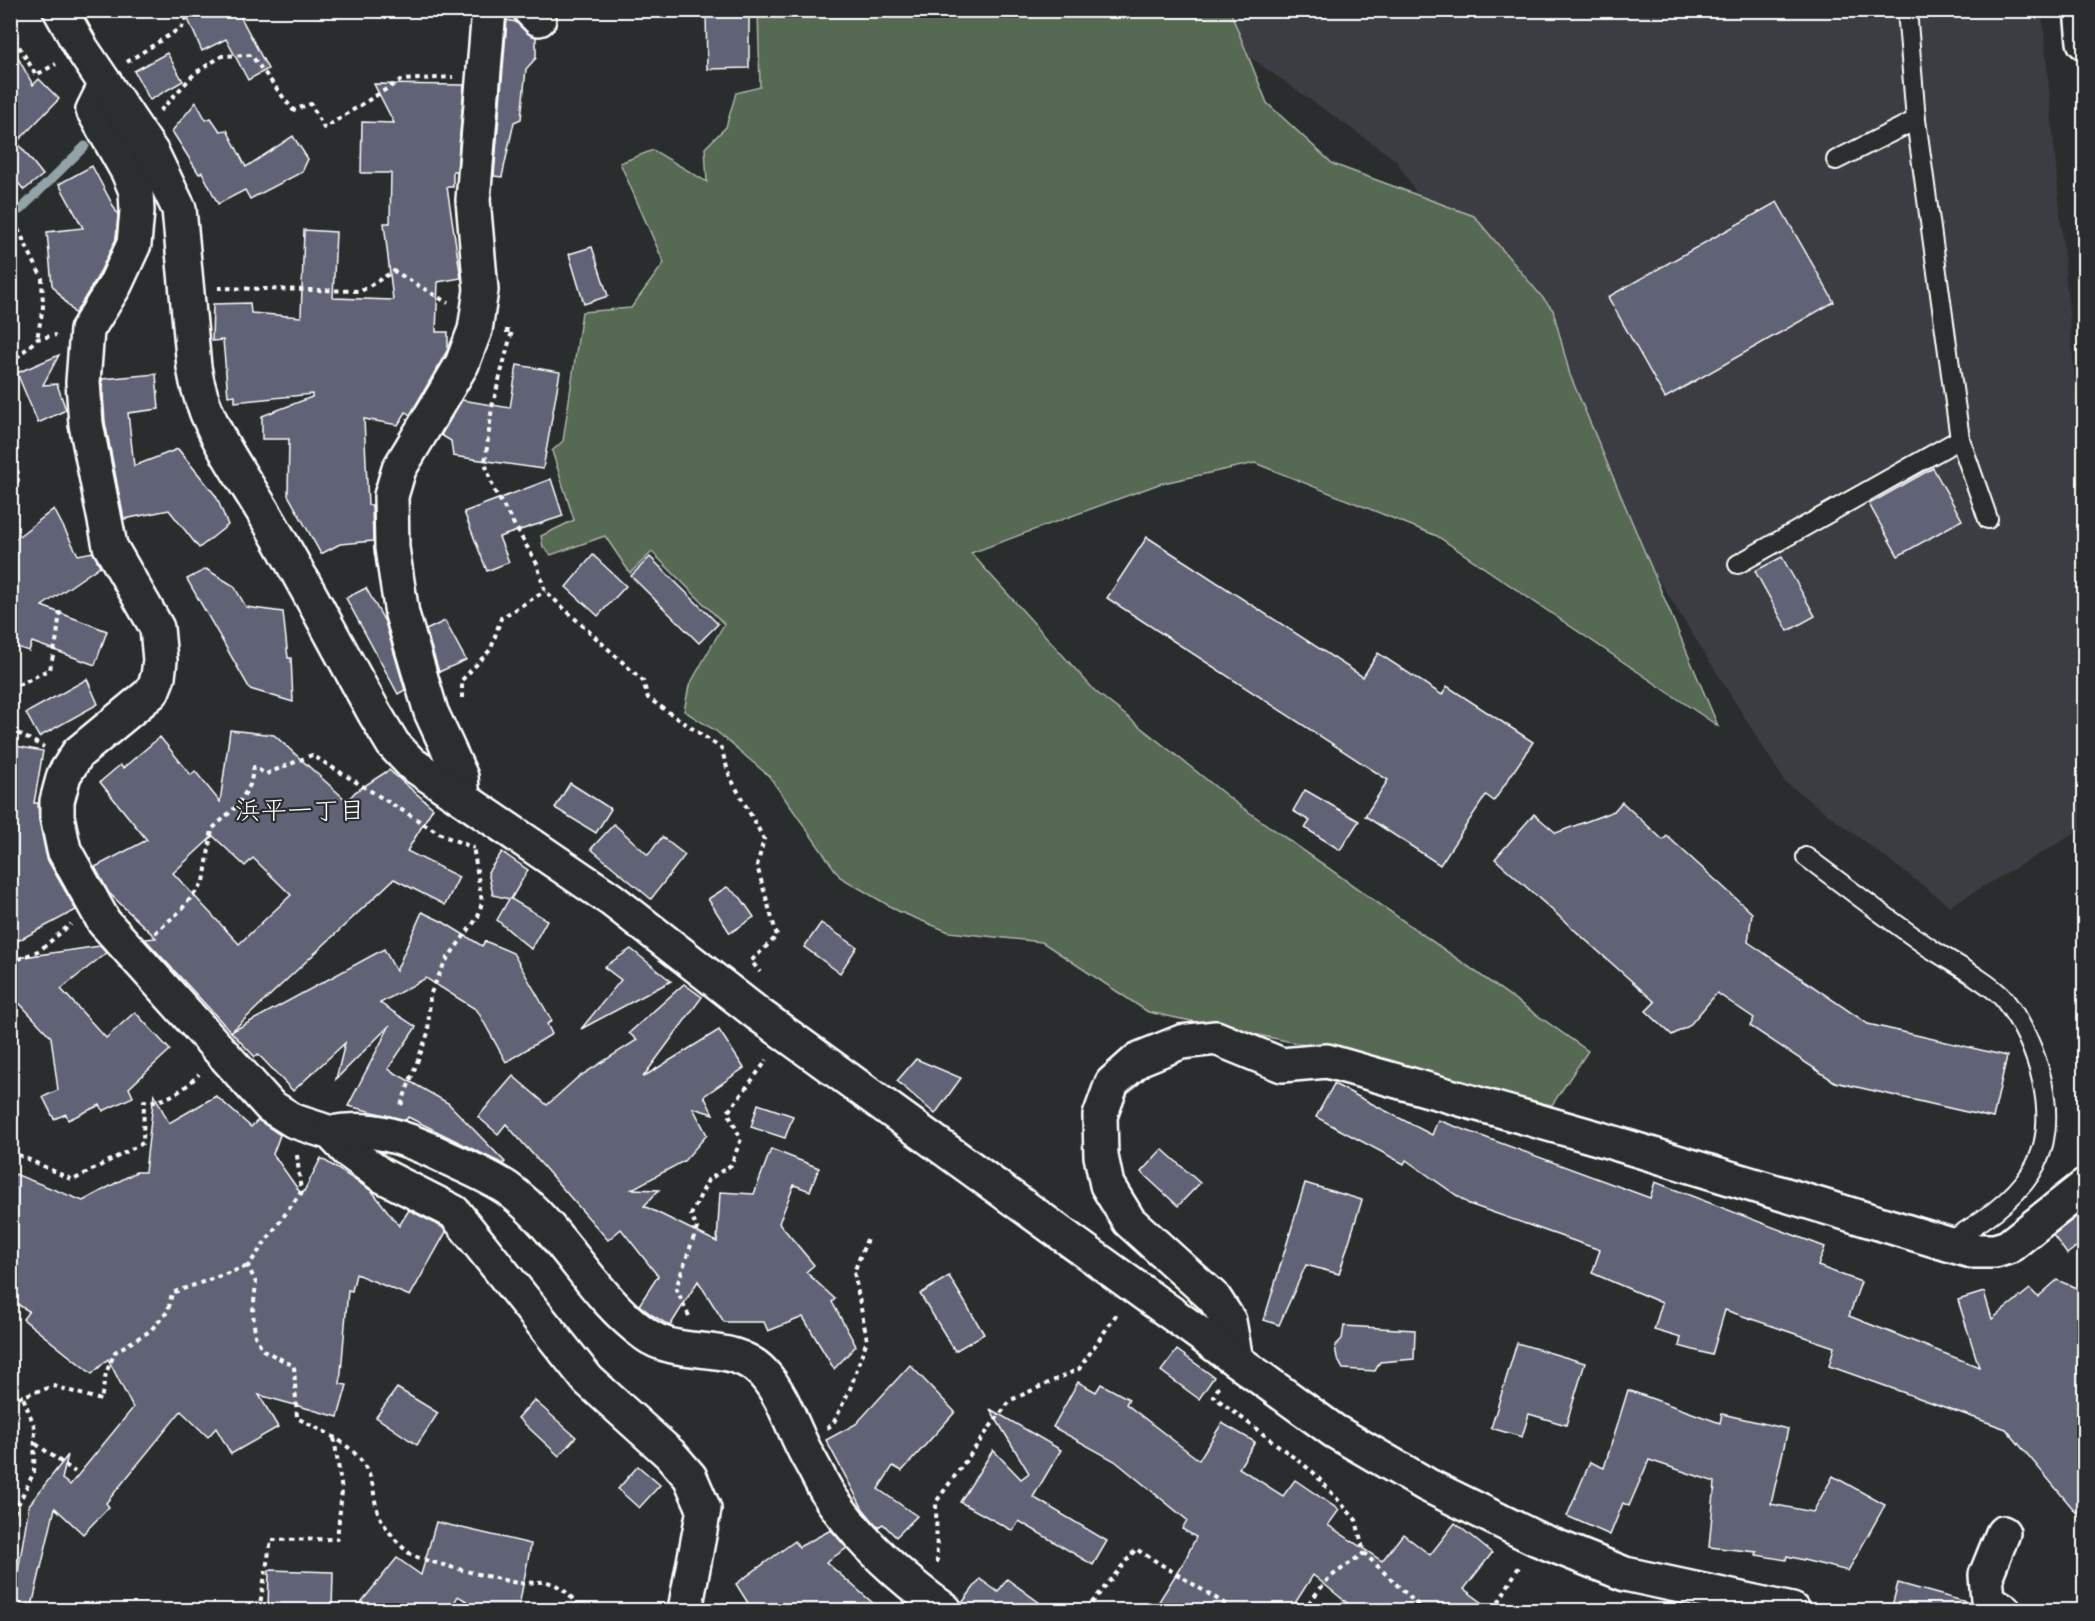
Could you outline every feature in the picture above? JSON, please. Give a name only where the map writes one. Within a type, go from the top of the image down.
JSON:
[{"type":"street","points":[[60,10],[82,49],[152,153],[179,209],[198,393],[209,424],[271,524],[393,744],[412,764],[612,900],[758,1014],[1334,1431],[1427,1485],[1535,1538],[1625,1574],[1792,1611]]},
{"type":"street","points":[[463,798],[462,777],[431,712],[402,614],[392,548],[391,496],[399,469],[462,364],[475,330],[481,290],[473,200],[489,10]]},
{"type":"street","points":[[2081,10],[2085,42]]},
{"type":"street","points":[[106,84],[93,110],[128,172],[136,191],[137,211],[134,244],[115,285],[87,330],[86,424],[110,546],[157,628],[160,645],[158,677],[152,692],[78,753],[64,775],[57,801],[57,816],[64,850],[105,922],[270,1106],[294,1121],[331,1133],[367,1130],[411,1140],[507,1189],[561,1242],[615,1306],[646,1335],[678,1348],[719,1350],[746,1361],[762,1373],[782,1402],[801,1444],[835,1504],[887,1562],[917,1590],[945,1611]]},
{"type":"street","points":[[1236,1360],[1229,1321],[1214,1298],[1129,1221],[1107,1185],[1101,1156],[1100,1116],[1112,1083],[1139,1059],[1180,1042],[1216,1038],[1282,1065],[1327,1061],[1602,1139],[1983,1252],[2008,1246],[2085,1187]]},
{"type":"street","points":[[331,1133],[348,1151],[381,1175],[454,1212],[588,1380],[670,1454],[690,1477],[704,1509],[685,1611]]},
{"type":"street","points":[[2003,1533],[1986,1575],[1988,1600],[2004,1611]]},
{"type":"lane","points":[[1907,10],[1916,120],[1960,439],[1988,519]]},
{"type":"lane","points":[[1836,160],[1916,120]]},
{"type":"lane","points":[[1738,564],[1960,439]]},
{"type":"lane","points":[[1806,857],[1903,930],[2001,997],[2026,1032],[2045,1086],[2044,1131],[2040,1152],[2032,1173],[2015,1192],[1994,1212],[1947,1243]]},
{"type":"path","points":[[106,84],[130,59],[182,27],[189,10]]},
{"type":"path","points":[[10,31],[36,75],[82,49]]},
{"type":"path","points":[[139,133],[195,73],[222,56],[251,55],[293,110],[311,104],[324,128],[401,80],[441,75],[484,79]]},
{"type":"path","points":[[10,213],[42,278],[43,308],[37,339]]},
{"type":"path","points":[[10,223],[16,224]]},
{"type":"path","points":[[187,287],[361,291],[394,271],[447,302],[475,330]]},
{"type":"path","points":[[10,364],[37,339],[66,333],[92,320]]},
{"type":"path","points":[[512,331],[492,407],[485,463],[494,490],[537,564],[545,591],[643,681],[648,698],[721,748],[730,777],[764,839],[757,866],[777,936]]},
{"type":"path","points":[[10,453],[19,476],[10,506]]},
{"type":"path","points":[[462,701],[462,680],[491,649],[501,618],[545,591]]},
{"type":"path","points":[[10,689],[50,669],[60,609]]},
{"type":"path","points":[[133,954],[180,911],[204,882],[212,829],[238,805],[249,785],[254,767],[266,774],[312,755],[444,836],[474,848]]},
{"type":"path","points":[[392,1135],[413,1068],[428,1033],[430,995],[445,962],[478,917],[482,902],[474,848],[463,798]]},
{"type":"path","points":[[10,963],[40,950],[95,905]]},
{"type":"path","points":[[719,1350],[715,1337],[695,1327],[676,1288],[697,1228],[691,1215],[708,1180],[731,1165],[741,1139],[728,1112],[768,1057],[760,1036],[758,1014]]},
{"type":"path","points":[[10,1151],[74,1180],[143,1143],[144,1101],[157,1103],[189,1085],[219,1050]]},
{"type":"path","points":[[10,1400],[54,1386],[101,1400],[106,1372],[115,1352],[150,1331],[168,1311],[172,1293],[248,1266],[301,1192]]},
{"type":"path","points":[[801,1444],[833,1424],[850,1389],[867,1340],[854,1272],[867,1239]]},
{"type":"path","points":[[248,1266],[256,1283],[252,1311],[255,1336],[263,1350],[294,1366],[297,1418],[334,1437],[357,1456],[368,1471],[375,1490],[378,1513],[413,1556],[519,1583],[547,1582],[564,1590],[576,1601],[578,1611]]},
{"type":"path","points":[[917,1590],[937,1564],[936,1502],[1011,1400],[1079,1370],[1135,1287]]},
{"type":"path","points":[[1236,1360],[1213,1396],[1313,1472],[1356,1520],[1364,1553],[1423,1611]]},
{"type":"path","points":[[10,1521],[34,1472],[36,1428],[23,1397]]},
{"type":"path","points":[[259,1611],[271,1540],[337,1539],[342,1491],[334,1437]]},
{"type":"path","points":[[35,1443],[75,1472]]},
{"type":"path","points":[[1494,1611],[1535,1538]]},
{"type":"path","points":[[1086,1611],[1136,1549],[1235,1611]]},
{"type":"path","points":[[1303,1611],[1329,1578],[1364,1553]]},
{"type":"shaded area","points":[[1211,11],[2042,11],[2084,480],[2084,828],[1950,906],[1785,782],[1396,160],[1224,39]]},
{"type":"green space","points":[[758,11],[1230,11],[1267,103],[1333,164],[1474,216],[1553,310],[1570,375],[1718,726],[1437,536],[1255,463],[1159,484],[971,553],[1095,691],[1236,803],[1588,1051],[1552,1105],[1452,1084],[1306,1045],[1148,1012],[1042,942],[949,932],[898,911],[840,877],[769,776],[716,731],[684,711],[689,686],[724,624],[652,552],[630,573],[605,536],[551,555],[543,547],[541,536],[574,520],[552,451],[563,441],[582,312],[631,308],[664,263],[620,163],[653,150],[707,182],[705,148],[726,127],[736,93],[760,87]]},
{"type":"building","points":[[184,10],[237,10],[268,69],[248,80],[226,39],[202,51]]},
{"type":"building","points":[[706,10],[749,10],[749,68],[707,69]]},
{"type":"building","points":[[507,20],[516,22],[526,32],[536,37],[536,58],[526,69],[521,119],[514,122],[502,177],[494,176]]},
{"type":"building","points":[[10,43],[33,85],[39,79],[59,99],[17,142],[43,175],[24,190],[10,173]]},
{"type":"building","points":[[167,53],[183,81],[150,100],[134,71]]},
{"type":"building","points":[[374,84],[464,85],[457,171],[453,171],[453,187],[447,187],[461,278],[438,282],[436,332],[448,332],[448,349],[410,415],[406,412],[398,425],[364,419],[368,505],[372,505],[373,541],[340,544],[321,554],[288,495],[289,439],[262,439],[262,416],[312,397],[312,394],[235,402],[235,395],[228,396],[223,340],[212,341],[213,304],[250,303],[251,313],[301,317],[304,230],[336,232],[333,298],[393,300],[384,223],[390,223],[391,173],[361,173],[362,122],[394,123]]},
{"type":"building","points":[[196,102],[206,120],[211,118],[220,131],[227,130],[246,167],[293,136],[308,159],[302,172],[250,199],[245,190],[218,204],[202,172],[199,174],[172,131]]},
{"type":"building","points":[[92,166],[118,215],[116,239],[98,276],[75,314],[52,285],[47,232],[83,228],[59,184]]},
{"type":"building","points":[[1777,202],[1834,302],[1665,398],[1608,297]]},
{"type":"building","points":[[592,247],[608,296],[584,304],[569,254]]},
{"type":"building","points":[[59,355],[43,385],[57,384],[66,410],[38,423],[17,373]]},
{"type":"building","points":[[517,365],[560,372],[543,469],[453,456],[451,441],[441,435],[462,400],[510,408]]},
{"type":"building","points":[[156,374],[159,409],[128,413],[134,466],[178,449],[216,496],[228,525],[199,548],[169,510],[124,519],[105,422],[102,379]]},
{"type":"building","points":[[1933,468],[1962,520],[1898,556],[1869,504]]},
{"type":"building","points":[[551,479],[563,516],[499,537],[509,562],[487,571],[464,512]]},
{"type":"building","points":[[54,509],[78,555],[93,552],[100,566],[42,606],[107,631],[95,665],[32,642],[29,651],[10,645],[10,543]]},
{"type":"building","points":[[1147,537],[1363,677],[1378,653],[1442,695],[1447,686],[1533,742],[1494,801],[1486,795],[1440,865],[1365,816],[1388,780],[1107,598]]},
{"type":"building","points":[[593,555],[626,586],[598,616],[566,587]]},
{"type":"building","points":[[650,557],[718,624],[699,643],[631,576]]},
{"type":"building","points":[[1782,557],[1815,616],[1788,631],[1755,571]]},
{"type":"building","points":[[206,569],[234,586],[246,607],[283,612],[288,658],[291,658],[293,702],[250,689],[187,579]]},
{"type":"building","points":[[366,588],[385,622],[405,690],[398,694],[346,598]]},
{"type":"building","points":[[445,621],[466,660],[439,672],[426,630]]},
{"type":"building","points":[[87,679],[98,704],[39,737],[26,713]]},
{"type":"building","points":[[230,730],[274,735],[347,801],[355,792],[389,770],[433,808],[407,851],[459,877],[445,905],[394,879],[231,1032],[145,939],[156,938],[109,893],[95,867],[147,840],[100,782],[120,765],[123,768],[160,737],[191,775],[195,771],[220,802]],"holes":[[[213,836],[245,866],[253,858],[291,895],[239,944],[173,873]]]},
{"type":"building","points":[[10,745],[43,751],[34,803],[38,803],[47,859],[76,910],[10,945]]},
{"type":"building","points":[[570,783],[611,809],[596,833],[555,808]]},
{"type":"building","points":[[1305,790],[1359,821],[1340,850],[1305,828],[1310,821],[1293,811]]},
{"type":"building","points":[[1622,802],[1663,840],[1667,836],[1752,913],[1748,942],[1868,1024],[2007,1056],[1993,1118],[1835,1082],[1750,1026],[1754,1018],[1717,993],[1689,1026],[1672,1035],[1646,1011],[1655,1002],[1495,859],[1534,814],[1556,833],[1614,811]]},
{"type":"building","points":[[614,824],[648,855],[662,837],[685,855],[651,899],[591,849]]},
{"type":"building","points":[[502,852],[528,870],[511,899],[547,920],[531,949],[497,920],[509,899],[493,895],[488,872]]},
{"type":"building","points":[[727,887],[741,898],[754,917],[730,933],[708,899]]},
{"type":"building","points":[[422,912],[482,946],[485,941],[513,953],[552,1021],[547,1024],[552,1034],[506,1062],[477,1010],[426,978],[380,1003],[416,1027],[388,1069],[448,1103],[505,1162],[503,1164],[408,1117],[406,1120],[348,1106],[390,1025],[336,1079],[345,1043],[293,1091],[258,1054],[255,1057],[231,1032],[384,949],[396,971]]},
{"type":"building","points":[[821,923],[857,947],[840,973],[804,947]]},
{"type":"building","points":[[100,946],[106,953],[61,989],[106,1038],[135,1012],[170,1050],[129,1088],[133,1097],[103,1111],[100,1105],[68,1120],[66,1114],[54,1119],[43,1097],[58,1090],[51,1037],[10,993],[10,959]]},
{"type":"building","points":[[631,949],[671,981],[581,1029],[621,980],[604,967]]},
{"type":"building","points":[[684,984],[702,997],[643,1077],[719,1030],[744,1068],[704,1096],[713,1114],[693,1108],[707,1135],[684,1161],[632,1189],[659,1190],[644,1206],[717,1242],[720,1192],[754,1194],[771,1149],[819,1168],[810,1191],[794,1185],[779,1223],[814,1265],[806,1272],[835,1299],[832,1302],[856,1346],[834,1369],[803,1317],[768,1331],[764,1322],[724,1322],[698,1281],[670,1326],[652,1315],[639,1305],[658,1276],[621,1229],[608,1240],[506,1124],[498,1134],[478,1117],[513,1076],[547,1105],[577,1078],[637,1040],[629,1033]]},
{"type":"building","points":[[916,1059],[961,1078],[935,1114],[897,1081]]},
{"type":"building","points":[[1334,1084],[1432,1135],[1438,1120],[1650,1198],[1655,1182],[1825,1247],[1818,1266],[1861,1282],[1849,1316],[1979,1367],[1958,1300],[1984,1292],[1992,1319],[2030,1289],[2038,1297],[2057,1280],[2079,1289],[2085,1295],[2085,1523],[2006,1429],[1829,1366],[1834,1347],[1725,1310],[1712,1355],[1679,1346],[1681,1338],[1654,1330],[1662,1303],[1592,1273],[1600,1250],[1469,1204],[1406,1160],[1404,1164],[1316,1117]]},
{"type":"building","points":[[154,1094],[169,1123],[216,1096],[251,1127],[258,1120],[280,1135],[273,1154],[302,1195],[321,1158],[372,1191],[399,1226],[409,1210],[442,1227],[446,1232],[410,1296],[356,1274],[352,1291],[348,1290],[340,1384],[347,1385],[338,1417],[259,1395],[278,1427],[231,1454],[216,1428],[208,1437],[181,1411],[106,1503],[109,1507],[83,1534],[55,1508],[32,1606],[13,1602],[29,1505],[68,1455],[62,1479],[70,1485],[133,1408],[108,1359],[92,1374],[23,1319],[29,1311],[10,1300],[10,1172],[83,1201],[136,1172],[145,1172]]},
{"type":"building","points":[[758,1104],[793,1116],[785,1138],[751,1127]]},
{"type":"building","points":[[1162,1149],[1200,1183],[1178,1206],[1141,1172]]},
{"type":"building","points":[[1305,1183],[1362,1200],[1339,1274],[1306,1265],[1279,1325],[1264,1320]]},
{"type":"building","points":[[2085,1210],[2085,1240],[2067,1254],[2053,1235]]},
{"type":"building","points":[[949,1276],[984,1334],[955,1351],[920,1294]]},
{"type":"building","points":[[1344,1326],[1415,1330],[1414,1359],[1380,1362],[1375,1371],[1343,1369],[1337,1358],[1335,1346],[1342,1339]]},
{"type":"building","points":[[1517,1343],[1585,1363],[1566,1425],[1529,1414],[1522,1437],[1491,1428]]},
{"type":"building","points":[[1177,1350],[1214,1377],[1199,1399],[1161,1371]]},
{"type":"building","points":[[910,1365],[955,1412],[902,1471],[893,1466],[878,1489],[917,1516],[896,1537],[883,1524],[878,1527],[863,1509],[826,1440],[856,1424]]},
{"type":"building","points":[[1078,1382],[1096,1392],[1101,1384],[1129,1399],[1126,1404],[1199,1460],[1222,1423],[1255,1442],[1239,1468],[1283,1496],[1295,1480],[1339,1510],[1328,1525],[1382,1561],[1403,1534],[1430,1555],[1455,1523],[1492,1553],[1464,1589],[1494,1611],[1357,1611],[1313,1575],[1290,1611],[1153,1611],[1185,1560],[1196,1537],[1182,1529],[1187,1520],[1115,1461],[1053,1427]]},
{"type":"building","points":[[397,1388],[438,1413],[417,1445],[376,1417]]},
{"type":"building","points":[[1628,1390],[1720,1423],[1722,1414],[1788,1429],[1771,1504],[1813,1512],[1833,1476],[1885,1505],[1848,1571],[1787,1556],[1786,1560],[1756,1555],[1757,1552],[1709,1547],[1715,1482],[1649,1460],[1629,1506],[1623,1503],[1610,1535],[1567,1516],[1590,1462],[1604,1468]]},
{"type":"building","points":[[534,1400],[576,1437],[559,1456],[518,1418]]},
{"type":"building","points":[[990,1409],[1061,1450],[1033,1497],[1107,1541],[1093,1565],[1019,1521],[1013,1531],[960,1502],[993,1450],[1021,1479],[1029,1473]]},
{"type":"building","points":[[638,1466],[660,1485],[639,1508],[618,1489]]},
{"type":"building","points":[[436,1522],[531,1544],[518,1611],[483,1611],[458,1596],[450,1611],[354,1611],[397,1558],[421,1575]]},
{"type":"building","points":[[831,1530],[847,1548],[826,1562],[882,1611],[753,1611],[736,1584],[795,1541],[799,1547]]},
{"type":"building","points":[[269,1570],[333,1572],[332,1611],[268,1611]]},
{"type":"building","points":[[980,1579],[998,1592],[1007,1579],[1051,1611],[985,1611],[987,1607],[980,1611],[963,1611],[962,1603]]},
{"type":"building","points":[[1898,1583],[1970,1603],[1969,1611],[1909,1611],[1892,1606]]},
{"type":"waterway","points":[[20,210],[85,146]]},
{"type":"district","name":"浜平一丁目","points":[[300,810]]}]
